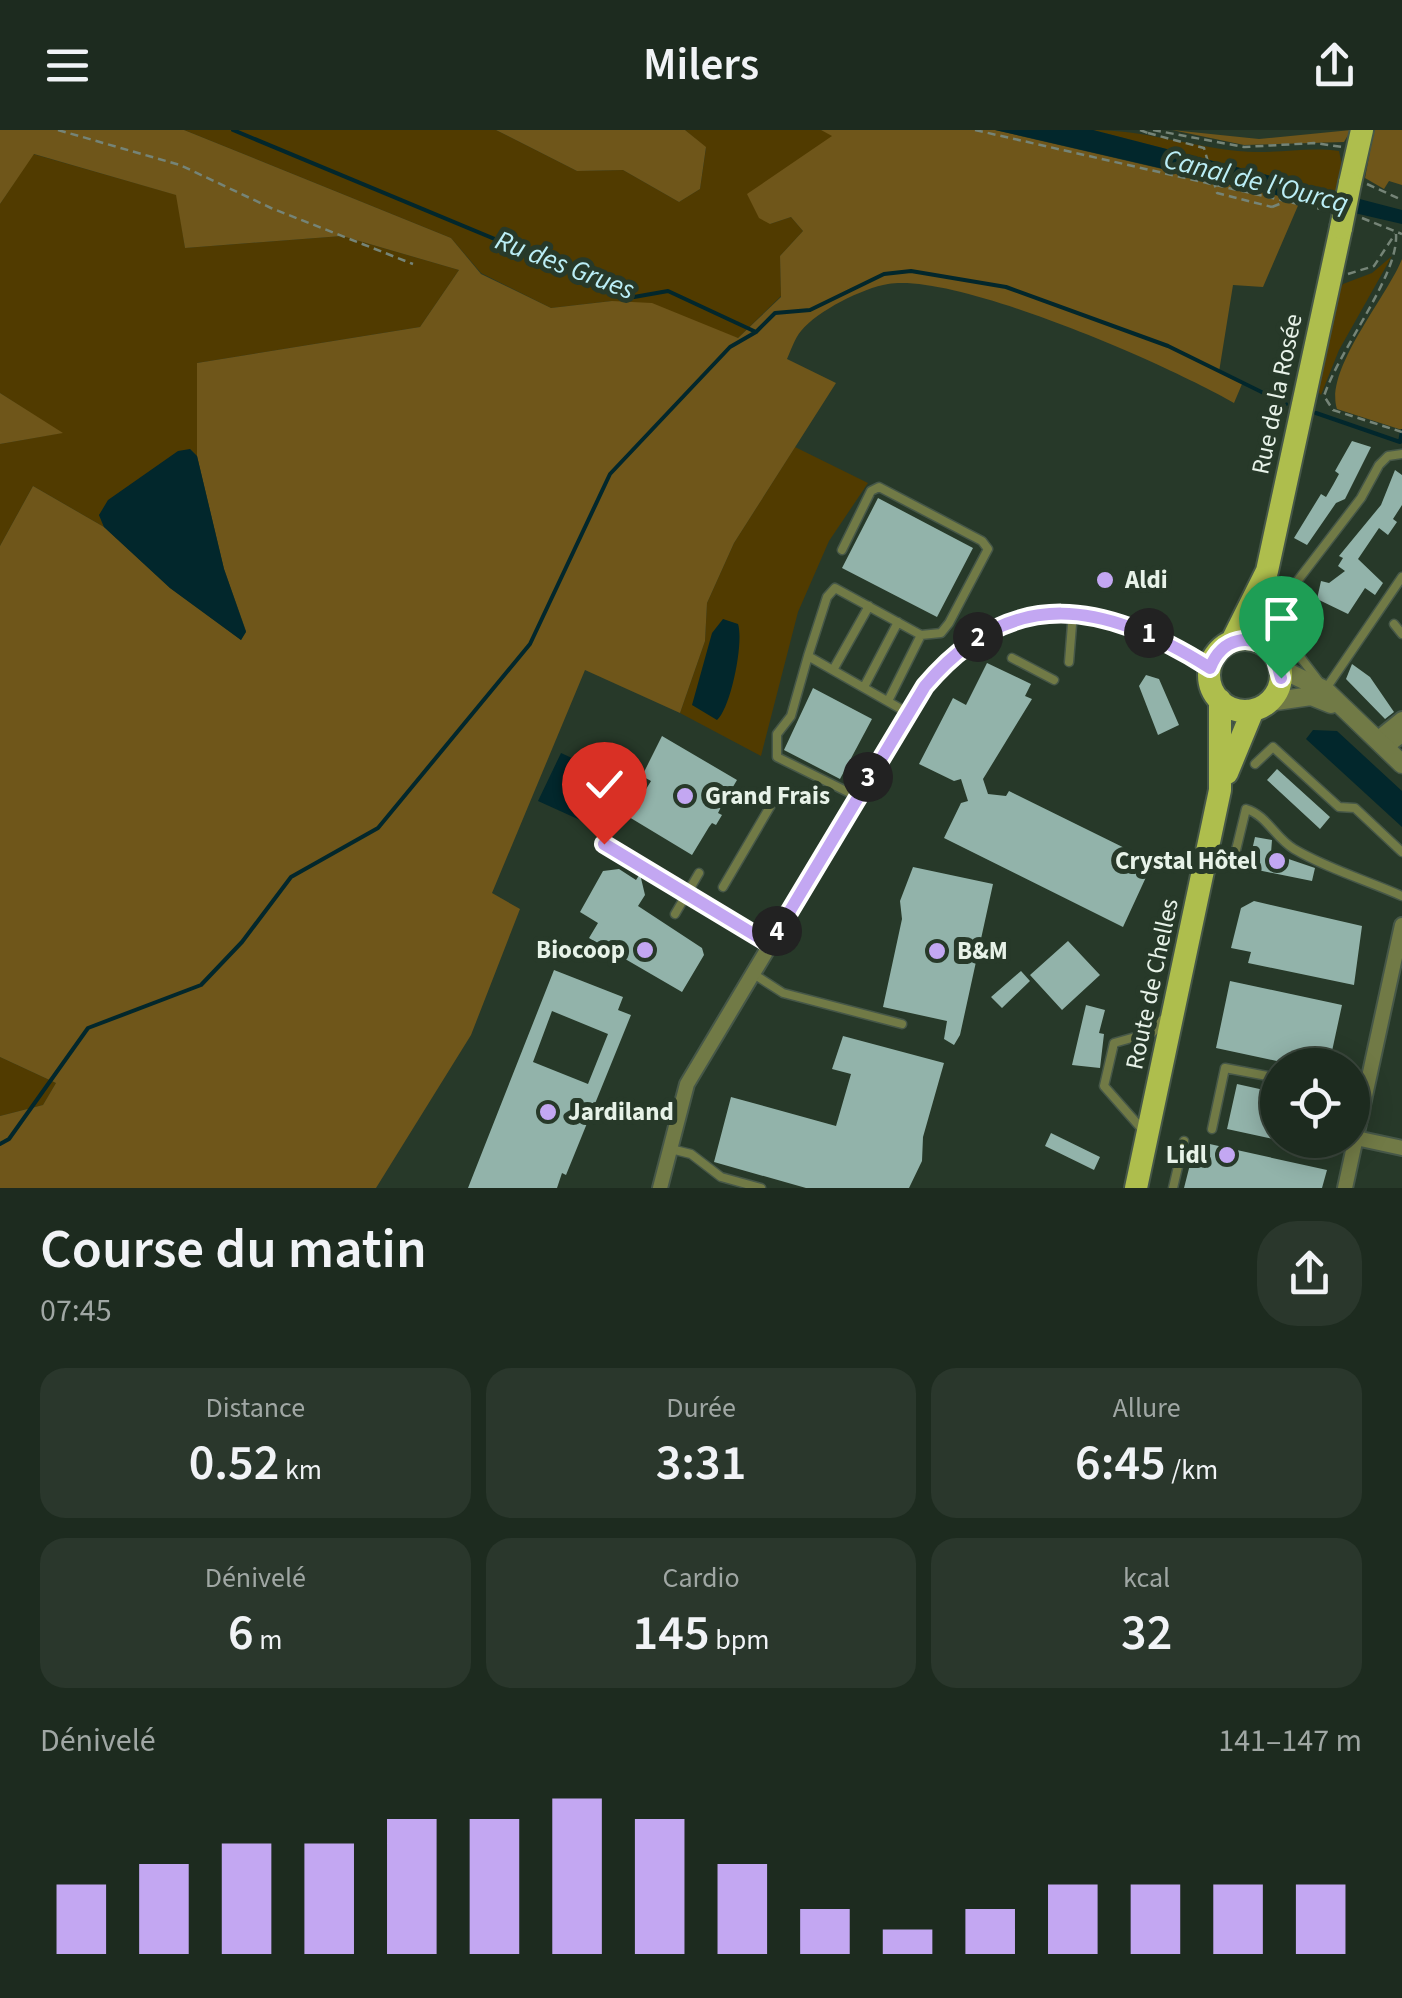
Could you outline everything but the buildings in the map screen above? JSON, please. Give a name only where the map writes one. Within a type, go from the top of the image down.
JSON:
[{"type":"main road","name":"Rue de la Rosée","points":[[1278,661],[1267,620],[1267,571],[1351,181],[1355,139]]},
{"type":"main road","name":"Rue de la Rosée","points":[[1232,641],[1267,571]]},
{"type":"main road","points":[[1220,790],[1261,706],[1279,687],[1278,661],[1255,640],[1232,641],[1222,647],[1210,668],[1211,685],[1220,700],[1236,709],[1261,706]]},
{"type":"main road","points":[[1220,700],[1220,790]]},
{"type":"main road","name":"Route de Chelles","points":[[1136,1188],[1220,790]]},
{"type":"street","points":[[660,1188],[688,1084],[856,796],[942,666],[977,638],[1019,618],[1073,612],[1140,629],[1210,668]]},
{"type":"street","points":[[1278,661],[1325,690],[1402,764]]},
{"type":"street","points":[[1261,706],[1311,696],[1349,714]]},
{"type":"street","points":[[1381,744],[1402,718]]},
{"type":"street","points":[[1381,744],[1402,735]]},
{"type":"street","points":[[1370,1052],[1402,925]]},
{"type":"street","points":[[1370,1141],[1402,1148]]},
{"type":"street","points":[[1345,1188],[1352,1158]]},
{"type":"lane","points":[[1402,454],[1388,456],[1379,465],[1362,498],[1282,601],[1287,637],[1302,665],[1325,690],[1402,577]]},
{"type":"lane","points":[[842,550],[871,491],[879,487],[982,541],[988,556],[941,633],[921,636],[836,588],[827,596],[792,716],[777,734],[777,757],[856,796]]},
{"type":"lane","points":[[833,670],[869,606]]},
{"type":"lane","points":[[1069,662],[1073,612]]},
{"type":"lane","points":[[864,688],[898,622]]},
{"type":"lane","points":[[1394,624],[1402,634]]},
{"type":"lane","points":[[888,701],[921,636]]},
{"type":"lane","points":[[808,656],[908,713]]},
{"type":"lane","points":[[1012,658],[1054,680]]},
{"type":"lane","points":[[1255,764],[1274,747],[1339,807],[1355,808],[1402,852]]},
{"type":"lane","points":[[723,887],[782,788]]},
{"type":"lane","points":[[1236,850],[1246,810],[1256,812],[1292,848],[1319,858],[1342,874],[1402,896]]},
{"type":"lane","points":[[604,844],[770,944]]},
{"type":"lane","points":[[674,914],[699,872]]},
{"type":"lane","points":[[1142,1162],[1141,1129],[1104,1086],[1114,1043],[1153,1032],[1161,1023],[1185,960]]},
{"type":"lane","points":[[752,973],[783,992],[902,1024]]},
{"type":"lane","points":[[1212,1128],[1225,1068],[1260,1075]]},
{"type":"lane","points":[[1173,1188],[1184,1141]]},
{"type":"lane","points":[[669,1148],[691,1154],[721,1177],[761,1188]]},
{"type":"path","points":[[58,130],[180,164],[271,208],[414,264]]},
{"type":"path","points":[[976,130],[1283,202],[1272,207],[1217,193],[1204,148],[1151,132]]},
{"type":"path","points":[[1140,130],[1244,147],[1355,139]]},
{"type":"path","points":[[1351,181],[1402,200]]},
{"type":"path","points":[[1396,233],[1402,234]]},
{"type":"path","points":[[1346,274],[1374,266],[1390,248],[1396,233]]},
{"type":"path","points":[[1396,233],[1394,260],[1342,350],[1324,396],[1333,410],[1400,432]]},
{"type":"shaded area","points":[[0,130],[184,130],[451,238],[481,274],[551,308],[612,301],[652,303],[738,338],[781,297],[780,256],[803,231],[791,217],[770,224],[759,218],[747,194],[832,136],[821,130],[995,130],[1300,201],[1263,287],[1233,285],[1219,372],[1242,384],[1234,403],[1163,367],[1063,325],[962,292],[920,284],[888,284],[866,290],[808,323],[787,359],[836,383],[734,543],[707,603],[705,641],[680,713],[585,670],[492,893],[520,909],[471,1035],[376,1188],[0,1188],[0,1116],[43,1105],[56,1083],[0,1057],[0,546],[33,486],[104,527],[170,588],[241,640],[246,631],[224,569],[197,456],[197,363],[420,327],[459,270],[342,236],[185,248],[176,195],[34,154],[0,204]]},
{"type":"shaded area","points":[[184,130],[496,130],[577,171],[623,170],[679,202],[700,189],[706,148],[685,130],[821,130],[833,135],[770,224],[791,217],[803,231],[780,256],[781,296],[738,338],[612,301],[551,308],[481,273],[451,238]]},
{"type":"shaded area","points":[[496,130],[685,130],[706,147],[700,189],[679,202],[623,170],[577,171]]},
{"type":"shaded area","points":[[1093,130],[1238,151],[1339,151],[1343,170],[1337,193]]},
{"type":"shaded area","points":[[1172,130],[1259,139],[1351,130],[1344,142],[1244,145]]},
{"type":"shaded area","points":[[1374,130],[1402,130],[1402,185],[1389,181],[1384,189],[1365,178]]},
{"type":"shaded area","points":[[33,154],[177,195],[185,248],[342,236],[459,270],[420,327],[197,363],[197,456],[190,449],[99,515],[104,527],[33,486],[0,546],[0,444],[61,433],[0,393],[0,204]]},
{"type":"shaded area","points":[[1392,256],[1339,350],[1321,395],[1317,390],[1337,295],[1343,284],[1372,273]]},
{"type":"shaded area","points":[[1402,259],[1402,430],[1337,409],[1335,393],[1348,354]]},
{"type":"shaded area","points":[[0,393],[63,433],[0,444]]},
{"type":"shaded area","points":[[795,447],[868,483],[829,541],[798,612],[761,756],[680,713],[705,641],[707,603],[734,543]]},
{"type":"shaded area","points":[[0,1057],[56,1083],[43,1105],[0,1116]]},
{"type":"water","name":"Canal de l'Ourcq","points":[[995,130],[1093,130],[1402,210],[1402,224]]},
{"type":"water","points":[[190,449],[197,456],[224,569],[246,632],[241,640],[170,588],[104,527],[99,515],[108,500],[178,451]]},
{"type":"water","points":[[723,619],[738,624],[739,645],[731,689],[717,720],[692,705],[712,633]]},
{"type":"water","points":[[1313,730],[1337,731],[1402,791],[1402,827],[1306,739]]},
{"type":"water","points":[[561,753],[611,776],[591,825],[538,801]]},
{"type":"waterway","name":"Ru des Grues","points":[[233,130],[634,297],[668,291],[756,332]]},
{"type":"waterway","points":[[0,1144],[9,1139],[88,1028],[201,985],[242,942],[291,877],[378,828],[530,644],[610,474],[730,347],[756,332],[775,313],[810,310],[884,274],[911,271],[1006,287],[1168,346],[1286,404]]},
{"type":"waterway","name":"Ru des Grues","points":[[1316,413],[1400,442],[1402,431]]},
{"type":"place","name":"Aldi","points":[[1105,580]]},
{"type":"place","name":"Grand Frais","points":[[685,796]]},
{"type":"place","name":"Crystal Hôtel","points":[[1277,861]]},
{"type":"place","name":"Biocoop","points":[[645,950]]},
{"type":"place","name":"B&M","points":[[937,951]]},
{"type":"place","name":"Jardiland","points":[[548,1112]]},
{"type":"place","name":"Lidl","points":[[1227,1155]]},
{"type":"route","points":[[604,844],[770,944],[925,686],[958,650],[993,629],[1045,612],[1094,614],[1140,629],[1210,668],[1222,647],[1232,641],[1255,640],[1274,653],[1281,678]]}]
